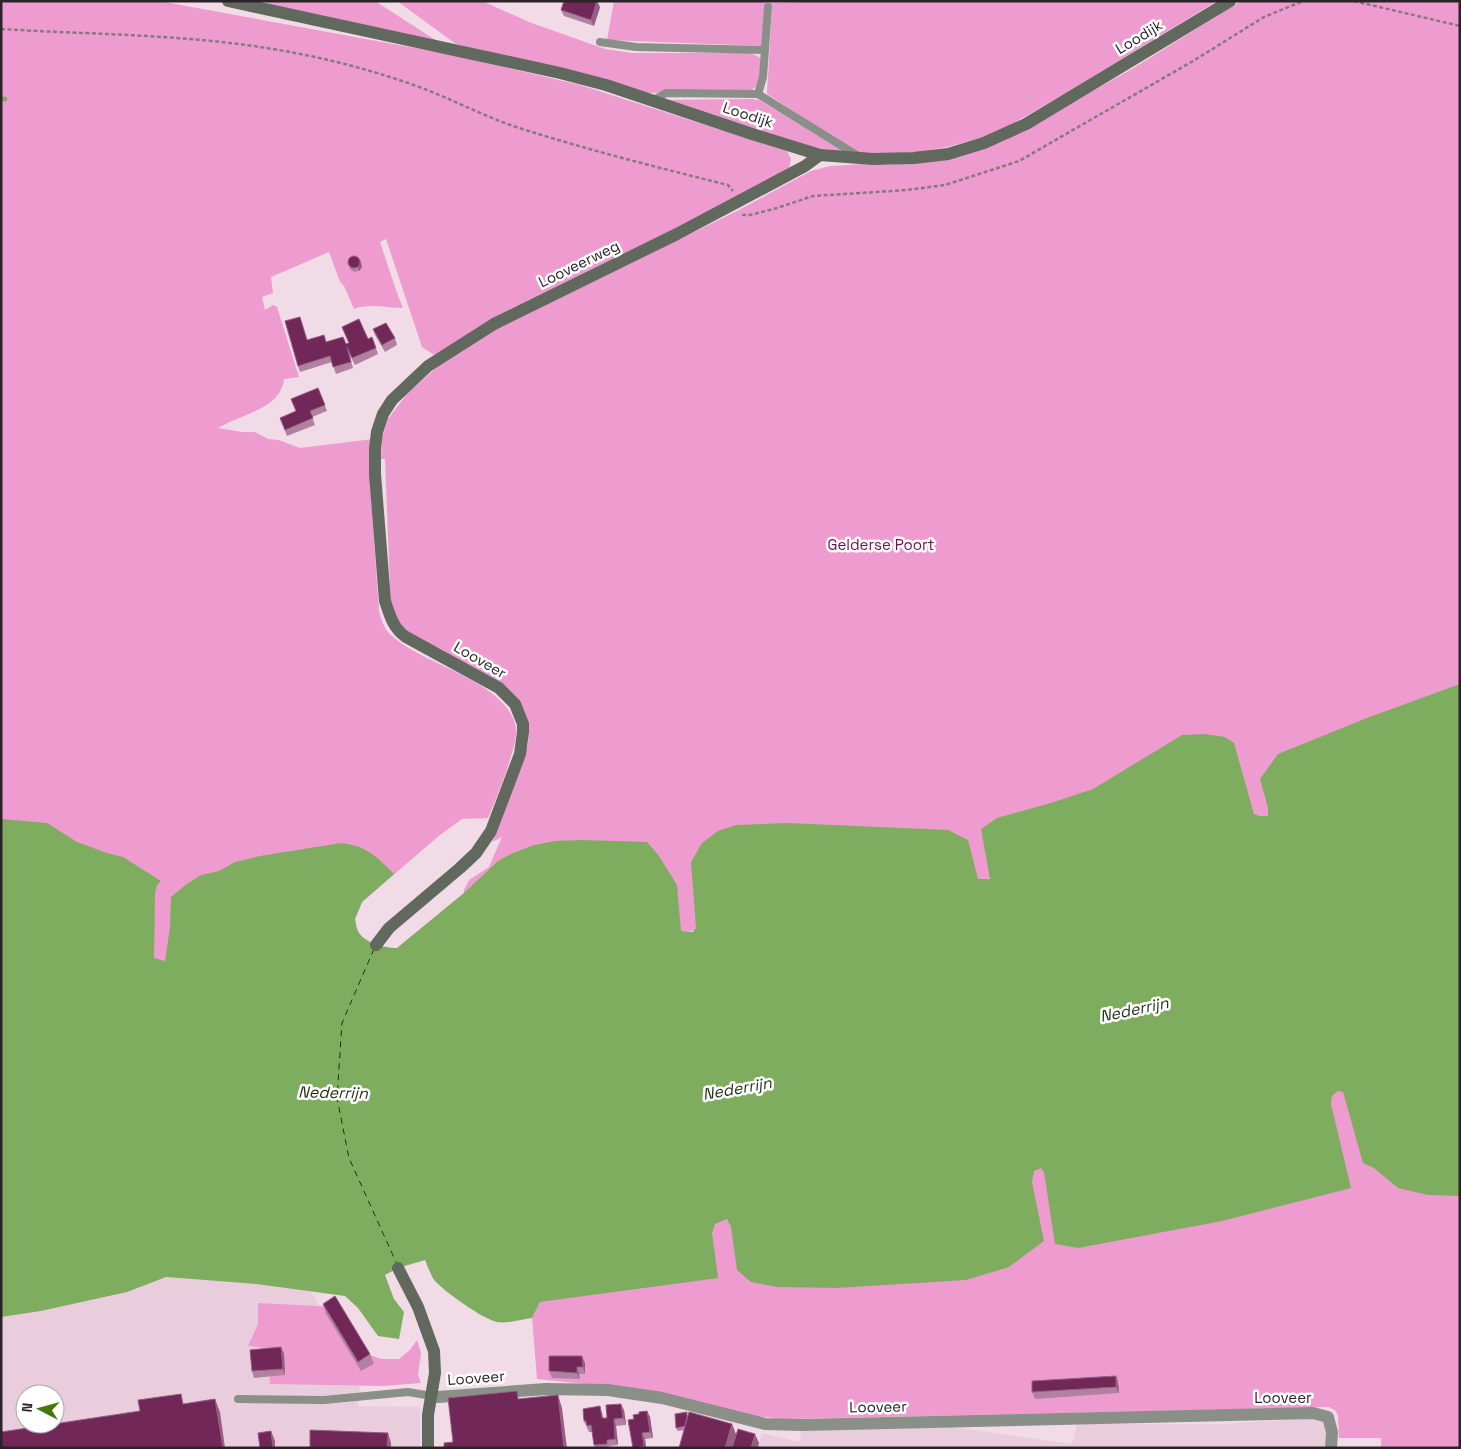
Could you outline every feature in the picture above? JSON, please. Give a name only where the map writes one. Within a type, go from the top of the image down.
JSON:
[{"type":"street","name":"Loodijk","points":[[228,1],[560,73],[606,85],[820,155],[859,158],[914,158],[948,154],[984,143],[1026,124],[1230,1]]},
{"type":"street","name":"Looveerweg","points":[[377,432],[383,414],[392,400],[428,366],[494,324],[677,234],[805,166],[820,155]]},
{"type":"street","name":"Looveer","points":[[376,945],[389,928],[460,868],[476,852],[491,831],[520,754],[523,724],[514,704],[499,688],[398,632],[392,621],[385,602],[375,474],[377,432]]},
{"type":"street","name":"Looveer","points":[[398,1268],[418,1307],[434,1351],[435,1373],[428,1415],[428,1448]]},
{"type":"street","name":"Looveer","points":[[432,1396],[546,1389],[608,1390],[662,1398],[765,1424],[812,1425],[1313,1412],[1328,1417],[1332,1432],[1331,1448]]},
{"type":"lane","points":[[758,94],[763,77],[768,7]]},
{"type":"lane","points":[[600,42],[636,47],[765,50]]},
{"type":"lane","points":[[652,101],[666,93],[758,94],[859,158]]},
{"type":"lane","points":[[238,1399],[324,1400],[408,1392],[432,1396]]},
{"type":"path","points":[[1354,1],[1460,26]]},
{"type":"path","points":[[1,29],[162,37],[237,43],[314,57],[368,70],[423,89],[512,125],[565,142],[728,185],[740,200]]},
{"type":"shaded area","points":[[165,1277],[256,1284],[311,1292],[361,1371],[358,1406],[420,1407],[420,1448],[1,1448],[1,1317],[41,1311],[127,1292]]},
{"type":"shaded area","points":[[1311,1418],[1324,1421],[1328,1429],[1327,1448],[687,1448],[759,1443],[762,1433],[799,1442],[802,1428],[932,1424],[1072,1444],[1077,1424],[1224,1424]]},
{"type":"green space","points":[[1,1],[159,1],[453,55],[580,85],[787,151],[791,159],[789,168],[783,173],[434,355],[422,347],[386,239],[380,242],[403,308],[372,306],[354,309],[344,286],[340,282],[329,252],[271,277],[273,293],[262,297],[265,310],[273,305],[277,307],[299,377],[284,379],[276,397],[268,404],[218,428],[255,432],[268,439],[279,440],[300,448],[373,439],[371,498],[379,611],[382,622],[388,632],[402,644],[460,674],[496,697],[509,711],[516,728],[516,736],[510,759],[488,818],[462,819],[440,835],[362,902],[355,919],[165,961],[1,952]]},
{"type":"green space","points":[[275,1],[375,1],[437,41],[262,4]]},
{"type":"green space","points":[[397,1],[482,1],[529,22],[605,49],[632,53],[751,53],[762,59],[761,82],[752,90],[647,93],[456,44]]},
{"type":"green space","points":[[614,1],[752,1],[773,3],[831,1],[1217,1],[995,134],[947,147],[918,152],[866,154],[855,151],[767,94],[772,5],[767,5],[763,46],[607,40]]},
{"type":"green space","name":"Gelderse Poort","points":[[1241,1],[1460,1],[1460,749],[1264,817],[991,878],[692,931],[396,949],[464,893],[469,880],[489,867],[502,837],[492,842],[528,745],[529,727],[525,715],[507,689],[441,649],[415,637],[401,625],[391,610],[385,459],[381,459],[382,438],[388,419],[407,394],[445,360],[492,331],[737,211],[811,171],[830,166],[889,165],[916,162],[999,143],[1132,69]]},
{"type":"green space","points":[[665,100],[759,100],[841,150],[837,153],[799,144]]},
{"type":"green space","points":[[1460,1053],[1460,1448],[1381,1448],[1381,1438],[1339,1438],[1338,1416],[1336,1411],[1329,1407],[787,1419],[743,1415],[643,1390],[537,1379],[532,1318],[540,1302],[626,1289],[621,1232]]},
{"type":"green space","points":[[258,1303],[336,1307],[368,1354],[381,1359],[399,1359],[410,1350],[417,1340],[421,1353],[418,1375],[421,1383],[383,1386],[270,1384],[267,1348],[248,1346],[258,1324]]},
{"type":"water","name":"Nederrijn","points":[[1460,684],[1460,1196],[1428,1195],[1398,1188],[1374,1168],[1363,1163],[1343,1092],[1338,1091],[1332,1096],[1331,1104],[1351,1188],[1222,1221],[1078,1248],[1055,1244],[1044,1172],[1041,1168],[1034,1171],[1032,1182],[1044,1241],[1009,1267],[966,1280],[837,1288],[777,1287],[751,1282],[737,1270],[731,1227],[727,1219],[715,1224],[712,1233],[718,1278],[540,1302],[532,1318],[509,1322],[491,1320],[455,1298],[435,1281],[425,1260],[398,1268],[385,1275],[394,1299],[404,1312],[399,1339],[378,1336],[358,1308],[345,1296],[256,1284],[166,1277],[127,1292],[41,1311],[1,1317],[1,819],[47,823],[77,842],[123,857],[161,881],[157,885],[155,893],[154,958],[165,961],[170,927],[171,897],[184,886],[201,875],[219,871],[235,862],[341,843],[364,849],[382,862],[394,874],[362,902],[355,919],[357,930],[361,935],[370,942],[381,946],[397,948],[464,893],[498,861],[534,845],[555,841],[647,842],[659,856],[677,885],[681,931],[693,932],[696,928],[691,862],[702,843],[718,831],[736,825],[788,823],[948,830],[968,840],[978,879],[990,879],[981,829],[997,818],[1093,789],[1182,735],[1204,734],[1225,737],[1234,743],[1254,814],[1268,816],[1268,808],[1260,779],[1278,754],[1367,718]]},
{"type":"building","points":[[564,1],[597,1],[591,20],[561,10]]},
{"type":"building","points":[[352,256],[356,256],[360,262],[356,268],[352,268],[348,264],[348,260]]},
{"type":"building","points":[[300,317],[307,340],[324,335],[326,342],[343,337],[346,344],[349,343],[342,327],[359,319],[368,339],[372,337],[376,348],[352,358],[347,347],[351,362],[333,367],[330,356],[298,366],[285,321]]},
{"type":"building","points":[[386,323],[395,338],[382,345],[373,329]]},
{"type":"building","points":[[318,388],[325,405],[310,411],[313,418],[285,430],[280,418],[296,411],[291,399]]},
{"type":"building","points":[[335,1296],[370,1354],[358,1362],[323,1304]]},
{"type":"building","points":[[281,1347],[283,1369],[252,1371],[250,1350]]},
{"type":"building","points":[[549,1356],[582,1356],[583,1367],[577,1367],[577,1373],[549,1371]]},
{"type":"building","points":[[1116,1376],[1116,1387],[1032,1392],[1032,1381]]},
{"type":"building","points":[[517,1391],[518,1399],[558,1395],[564,1448],[444,1448],[444,1443],[453,1442],[448,1398]]},
{"type":"building","points":[[181,1394],[183,1404],[215,1399],[223,1448],[1,1448],[1,1432],[15,1430],[15,1434],[65,1434],[65,1422],[140,1411],[138,1400]]},
{"type":"building","points":[[621,1404],[623,1418],[614,1419],[615,1439],[607,1440],[607,1444],[594,1445],[591,1425],[587,1426],[586,1421],[584,1421],[583,1409],[600,1406],[602,1418],[607,1418],[606,1405]]},
{"type":"building","points":[[647,1411],[650,1432],[642,1433],[644,1446],[633,1448],[628,1420],[634,1419],[633,1415],[639,1414],[639,1412]]},
{"type":"building","points":[[687,1412],[685,1426],[676,1428],[675,1414]]},
{"type":"building","points":[[689,1412],[732,1424],[725,1448],[679,1448]]},
{"type":"building","points":[[738,1429],[755,1434],[751,1448],[732,1448]]},
{"type":"building","points":[[310,1430],[388,1433],[387,1448],[310,1448]]},
{"type":"building","points":[[271,1431],[273,1448],[260,1448],[258,1433]]},
{"type":"ferry route","points":[[374,949],[342,1023],[337,1098],[349,1158],[396,1262]]}]
